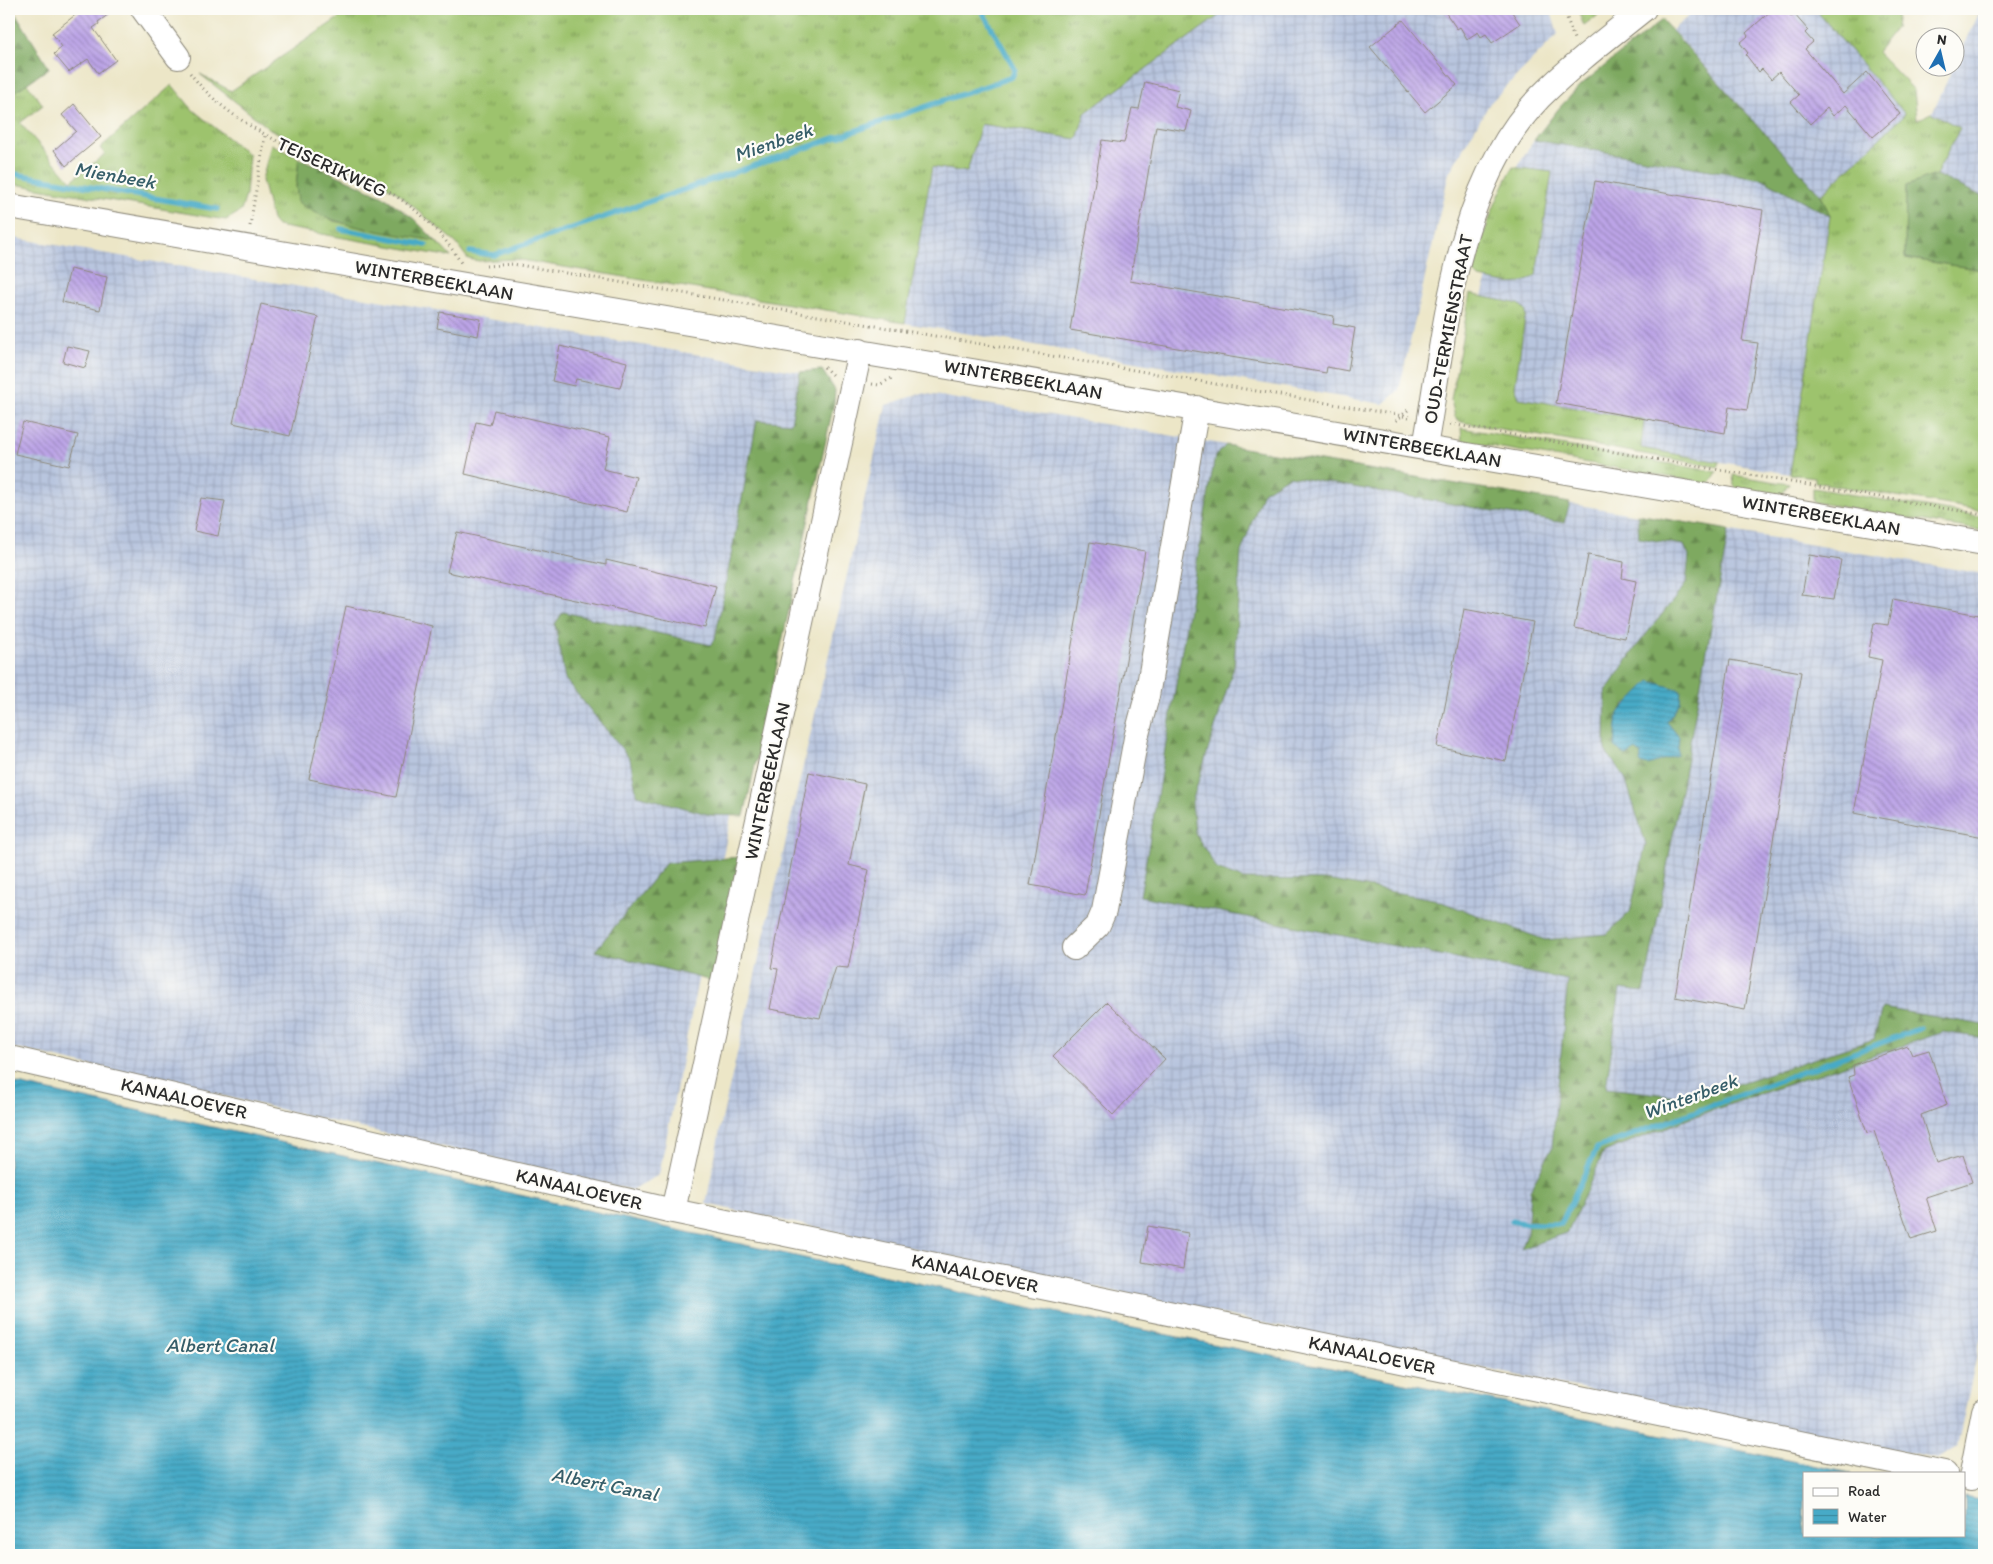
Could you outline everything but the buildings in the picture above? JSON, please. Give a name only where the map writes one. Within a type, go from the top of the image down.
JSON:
[{"type":"street","points":[[143,9],[178,57]]},
{"type":"street","name":"OUD-TERMIENSTRAAT","points":[[1425,447],[1460,250],[1476,201],[1504,146],[1540,98],[1586,56],[1644,9]]},
{"type":"street","name":"WINTERBEEKLAAN","points":[[9,206],[1984,543]]},
{"type":"street","name":"WINTERBEEKLAAN","points":[[674,1211],[860,351]]},
{"type":"street","points":[[1074,948],[1098,925],[1104,910],[1136,738],[1147,696],[1197,408]]},
{"type":"street","name":"KANAALOEVER","points":[[9,1058],[674,1211],[1940,1472]]},
{"type":"street","points":[[1973,1479],[1984,1411]]},
{"type":"path","points":[[1564,9],[1575,42],[1586,56]]},
{"type":"path","name":"TEISERIKWEG","points":[[194,78],[217,101],[265,136],[382,188],[422,216],[448,241],[461,263]]},
{"type":"path","name":"TEISERIKWEG","points":[[247,247],[265,136]]},
{"type":"path","points":[[451,261],[468,264]]},
{"type":"path","points":[[484,266],[513,264],[1414,418]]},
{"type":"path","points":[[1452,418],[1457,425],[1459,433]]},
{"type":"path","points":[[1443,422],[1984,515]]},
{"type":"shaded area","points":[[1228,9],[1550,9],[1558,34],[1490,103],[1449,173],[1399,390],[1383,404],[905,323],[931,167],[967,172],[981,124],[1077,139],[1085,113]]},
{"type":"shaded area","points":[[1697,9],[1815,9],[1905,114],[1821,195],[1672,30]]},
{"type":"shaded area","points":[[1981,9],[1984,9],[1984,197],[1936,175],[1960,128],[1932,113],[1948,78],[1966,78],[1966,41]]},
{"type":"shaded area","points":[[1534,140],[1763,179],[1830,216],[1790,474],[1463,417],[1468,350],[1515,171]]},
{"type":"shaded area","points":[[9,237],[800,372],[809,398],[732,811],[659,1175],[631,1190],[9,1047],[9,847],[12,839],[9,837]]},
{"type":"shaded area","points":[[922,393],[1984,574],[1984,1323],[1957,1447],[1937,1459],[1365,1345],[706,1204],[722,1119],[886,405]]},
{"type":"green space","points":[[9,9],[13,9],[49,68],[9,96]]},
{"type":"green space","points":[[344,9],[1228,9],[1085,113],[1077,139],[981,124],[967,172],[932,167],[905,323],[515,259],[479,261],[468,259],[456,243],[394,190],[270,129],[200,74],[231,91],[346,13]]},
{"type":"green space","points":[[1581,9],[1606,9],[1584,26],[1578,11]]},
{"type":"green space","points":[[1815,9],[1898,9],[1896,28],[1877,52],[1914,90],[1917,120],[1932,113],[1960,128],[1936,175],[1906,186],[1905,258],[1984,270],[1984,511],[1815,482],[1815,477],[1790,474],[1830,216],[1821,195],[1905,114]]},
{"type":"green space","points":[[1662,20],[1821,195],[1830,216],[1763,179],[1534,140],[1559,108],[1582,84]]},
{"type":"green space","points":[[27,83],[43,105],[20,123],[71,181],[105,154],[100,148],[172,85],[193,110],[249,155],[246,195],[241,211],[226,220],[9,183],[9,96]]},
{"type":"green space","points":[[271,144],[299,158],[296,187],[333,221],[436,241],[451,257],[277,226],[272,220],[262,180]]},
{"type":"green space","points":[[299,158],[383,196],[414,219],[436,241],[345,224],[312,211],[298,202],[296,187]]},
{"type":"green space","points":[[1513,167],[1552,172],[1536,275],[1530,280],[1516,283],[1479,278],[1474,273],[1481,245],[1489,219]]},
{"type":"green space","points":[[1936,175],[1984,197],[1984,270],[1905,258],[1906,186]]},
{"type":"green space","points":[[1470,294],[1519,304],[1526,311],[1515,387],[1519,398],[1644,420],[1641,448],[1720,462],[1718,467],[1461,422],[1455,417],[1451,400]]},
{"type":"green space","points":[[822,370],[835,390],[834,403],[744,816],[711,815],[637,795],[630,759],[565,679],[555,624],[563,612],[711,645],[715,639],[757,420],[791,423],[800,372]]},
{"type":"green space","points":[[1461,428],[1717,472],[1710,484],[1467,442],[1462,440]]},
{"type":"green space","points":[[1226,445],[1570,503],[1564,523],[1289,476],[1263,492],[1241,552],[1234,666],[1192,802],[1195,833],[1217,869],[1243,879],[1326,880],[1433,899],[1545,940],[1607,934],[1630,912],[1646,844],[1625,778],[1605,750],[1606,691],[1636,647],[1686,584],[1689,556],[1684,545],[1639,538],[1637,514],[1729,530],[1644,992],[1620,989],[1606,1088],[1694,1098],[1874,1039],[1882,1008],[1984,1025],[1984,1038],[1943,1032],[1698,1115],[1604,1152],[1568,1232],[1521,1249],[1527,1235],[1530,1190],[1552,1148],[1568,980],[1140,896],[1215,456]],"holes":[[[1680,702],[1667,722],[1679,737],[1641,754],[1636,750],[1615,747],[1618,713],[1626,703]]]},
{"type":"green space","points":[[1733,475],[1789,484],[1781,496],[1738,490],[1734,486]]},
{"type":"green space","points":[[1813,488],[1984,517],[1984,531],[1813,502]]},
{"type":"green space","points":[[740,857],[712,981],[595,951],[666,863]]},
{"type":"water","points":[[1650,681],[1681,690],[1680,702],[1667,722],[1679,737],[1677,755],[1648,765],[1640,763],[1641,754],[1636,750],[1626,756],[1615,747],[1618,713]]},
{"type":"water","name":"Albert Canal","points":[[9,1082],[985,1298],[1846,1472],[1803,1472],[1803,1536],[1966,1536],[1966,1496],[1984,1500],[1984,1555],[9,1555]]},
{"type":"waterway","name":"Mienbeek","points":[[470,252],[494,255],[1012,77],[1015,69],[981,9]]},
{"type":"waterway","name":"Mienbeek","points":[[9,173],[217,209]]},
{"type":"waterway","name":"Mienbeek","points":[[341,229],[426,245]]},
{"type":"waterway","name":"Winterbeek","points":[[1511,1221],[1528,1224],[1561,1224],[1597,1148],[1921,1028]]}]
